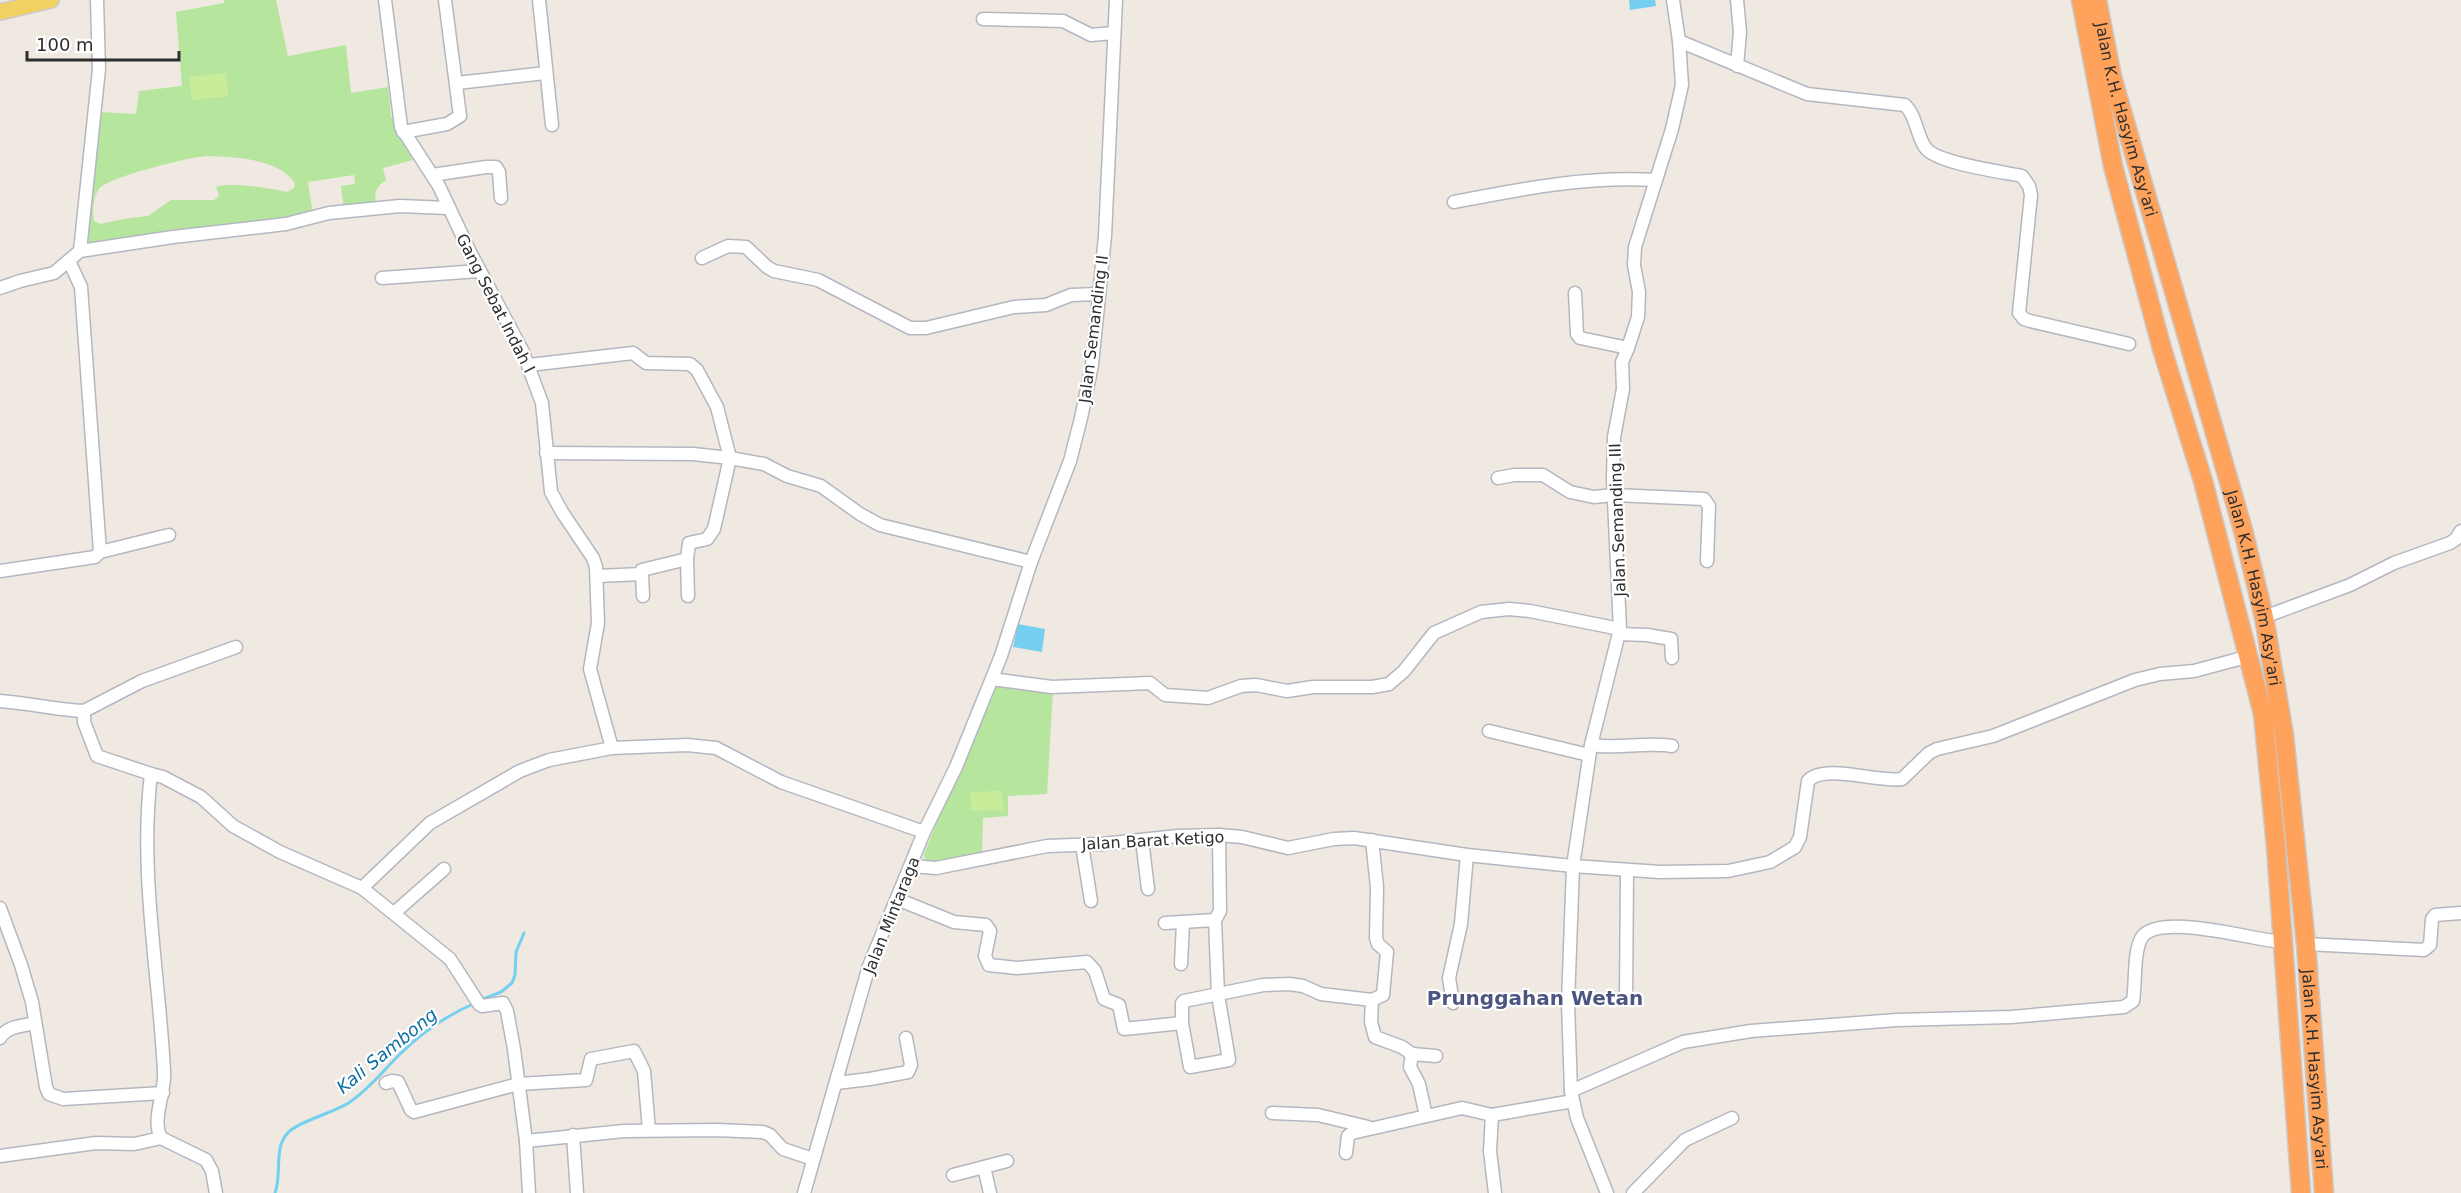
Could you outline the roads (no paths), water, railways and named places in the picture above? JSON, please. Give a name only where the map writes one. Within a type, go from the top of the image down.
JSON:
[{"type":"highway","name":"Jalan K.H. Hasyim Asy'ari","points":[[2081,0],[2113,166],[2162,349],[2203,481],[2250,656],[2263,714],[2301,1193]]},
{"type":"highway","name":"Jalan K.H. Hasyim Asy'ari","points":[[2097,0],[2112,77],[2237,511],[2264,616],[2284,735],[2300,885],[2324,1193]]},
{"type":"highway","points":[[2193,361],[2189,380],[2218,488],[2216,493],[2211,493],[2203,481]]},
{"type":"highway","points":[[2237,511],[2228,500],[2222,501],[2221,505],[2243,596],[2239,614]]},
{"type":"highway","points":[[2287,1008],[2292,1019],[2299,1019],[2301,1013],[2292,904],[2293,896],[2300,885]]},
{"type":"highway","points":[[2298,1144],[2303,1135],[2304,1126],[2301,1030],[2308,1030],[2313,1042]]},
{"type":"main road","points":[[0,12],[16,4],[51,0]]},
{"type":"street","points":[[81,251],[99,69],[97,0]]},
{"type":"street","name":"Gang Sebat Indah I","points":[[385,0],[399,116],[403,132],[432,175],[529,365],[542,403],[548,478],[554,499],[593,558],[597,576],[598,622],[590,669],[612,748]]},
{"type":"street","points":[[403,132],[447,124],[460,116],[445,0]]},
{"type":"street","points":[[539,0],[544,73],[552,125]]},
{"type":"street","name":"Jalan Semanding II","points":[[992,679],[1031,562],[1063,482],[1081,418],[1092,365],[1107,203],[1116,0]]},
{"type":"street","name":"Jalan Semanding III","points":[[1607,1193],[1577,1118],[1572,1096],[1568,1003],[1573,866],[1590,750],[1619,632],[1614,437],[1623,388],[1622,362],[1638,317],[1639,292],[1634,265],[1635,247],[1678,107],[1682,85],[1680,41],[1673,0]]},
{"type":"street","points":[[1737,0],[1740,33],[1737,66]]},
{"type":"street","points":[[983,19],[1063,21],[1091,35],[1114,33]]},
{"type":"street","points":[[1680,41],[1807,94],[1905,105],[1929,152],[1959,164],[2022,176],[2029,186],[2031,195],[2019,313],[2024,319],[2030,321],[2129,344]]},
{"type":"street","points":[[457,83],[544,73]]},
{"type":"street","points":[[432,175],[486,166],[496,167],[499,172],[501,198]]},
{"type":"street","points":[[1454,202],[1577,180],[1623,178],[1655,180]]},
{"type":"street","points":[[0,288],[54,273],[81,251],[173,237],[286,224],[329,213],[400,206],[448,208]]},
{"type":"street","points":[[702,258],[728,246],[746,247],[774,271],[818,280],[910,328],[926,328],[1014,307],[1046,305],[1079,294],[1099,294]]},
{"type":"street","points":[[69,261],[81,287],[100,552]]},
{"type":"street","points":[[382,278],[479,271]]},
{"type":"street","points":[[1575,293],[1577,334],[1580,338],[1628,348]]},
{"type":"street","points":[[529,365],[633,353],[646,363],[690,364],[697,370],[717,407],[730,458],[714,529],[707,539],[689,543],[688,596]]},
{"type":"street","points":[[546,453],[693,454],[764,464],[787,476],[821,486],[860,514],[880,525],[1031,562]]},
{"type":"street","points":[[1498,478],[1534,473],[1544,475],[1577,494],[1593,497],[1614,495],[1704,499],[1708,506],[1707,561]]},
{"type":"street","points":[[2264,616],[2350,585],[2394,563],[2451,543],[2461,531]]},
{"type":"street","points":[[0,571],[95,557],[100,552],[169,535]]},
{"type":"street","points":[[643,596],[642,570],[687,559]]},
{"type":"street","points":[[597,576],[642,574]]},
{"type":"street","points":[[992,679],[1052,687],[1150,683],[1165,696],[1197,698],[1208,698],[1241,686],[1256,685],[1287,691],[1313,687],[1372,687],[1394,682],[1434,633],[1481,612],[1509,609],[1530,611],[1619,632],[1671,639],[1672,658]]},
{"type":"street","points":[[0,700],[38,704],[57,710],[84,711],[142,681],[173,672],[236,647]]},
{"type":"street","name":"Jalan Barat Ketigo","points":[[912,866],[936,868],[1034,847],[1219,835],[1242,837],[1288,848],[1339,838],[1372,840],[1467,855],[1573,866],[1627,870],[1728,871],[1770,862],[1789,853],[1797,844],[1808,781],[1815,776],[1842,775],[1883,780],[1902,779],[1929,753],[1937,749],[1993,736],[2134,680],[2160,674],[2194,671],[2250,656]]},
{"type":"street","name":"Jalan Mintaraga","points":[[804,1193],[868,966],[992,679]]},
{"type":"street","points":[[84,711],[84,722],[97,756],[163,777],[201,797],[233,826],[280,852],[362,888],[450,959],[476,1001],[482,1006],[500,1002],[505,1005],[514,1048],[526,1141],[529,1193]]},
{"type":"street","points":[[1489,731],[1590,750],[1652,743],[1672,746]]},
{"type":"street","points":[[362,888],[430,823],[520,771],[549,760],[612,748],[687,745],[716,748],[781,782],[924,832]]},
{"type":"street","points":[[151,774],[146,823],[148,885],[164,1057],[165,1083],[158,1119],[161,1138]]},
{"type":"street","points":[[1219,835],[1222,907],[1215,920],[1218,995],[1228,1060],[1190,1066],[1182,1023],[1181,1006],[1184,1001],[1218,995],[1263,985],[1289,984],[1303,986],[1322,994],[1372,1000],[1383,995],[1387,952],[1378,944],[1376,938],[1377,887],[1372,840]]},
{"type":"street","points":[[1142,840],[1148,889]]},
{"type":"street","points":[[1082,845],[1091,901]]},
{"type":"street","points":[[1453,1003],[1449,978],[1461,924],[1467,855]]},
{"type":"street","points":[[394,913],[444,869]]},
{"type":"street","points":[[1626,1000],[1627,870]]},
{"type":"street","points":[[897,900],[954,922],[988,927],[990,933],[985,956],[989,965],[1017,968],[1089,964],[1095,970],[1104,999],[1119,1005],[1124,1029],[1182,1023]]},
{"type":"street","points":[[0,908],[32,1002],[46,1087],[50,1094],[55,1098],[63,1099],[163,1093]]},
{"type":"street","points":[[2306,944],[2424,950],[2430,945],[2432,919],[2435,915],[2461,913]]},
{"type":"street","points":[[1165,923],[1215,920]]},
{"type":"street","points":[[1181,964],[1183,923]]},
{"type":"street","points":[[1346,1153],[1349,1135],[1372,1128],[1462,1108],[1492,1115],[1572,1096],[1683,1042],[1739,1032],[1897,1020],[2011,1017],[2124,1007],[2133,1001],[2138,949],[2143,936],[2156,928],[2167,925],[2192,926],[2282,942]]},
{"type":"street","points":[[1372,1000],[1371,1022],[1374,1036],[1402,1047],[1412,1054],[1436,1056]]},
{"type":"street","points":[[0,1038],[4,1031],[10,1028],[34,1023]]},
{"type":"street","points":[[836,1083],[908,1072],[910,1065],[906,1038]]},
{"type":"street","points":[[386,1083],[398,1082],[414,1112],[518,1084],[586,1080],[591,1059],[634,1051],[644,1071],[649,1130]]},
{"type":"street","points":[[1412,1054],[1410,1067],[1419,1084],[1426,1116]]},
{"type":"street","points":[[1272,1113],[1318,1114],[1372,1128]]},
{"type":"street","points":[[1492,1115],[1490,1150],[1495,1193]]},
{"type":"street","points":[[1632,1193],[1684,1140],[1732,1118]]},
{"type":"street","points":[[526,1141],[649,1130],[763,1132],[770,1135],[783,1149],[813,1159]]},
{"type":"street","points":[[573,1135],[577,1193]]},
{"type":"street","points":[[0,1156],[96,1143],[134,1144],[161,1138],[206,1160],[212,1171],[216,1193]]},
{"type":"street","points":[[953,1175],[1007,1161]]},
{"type":"street","points":[[984,1167],[990,1193]]},
{"type":"water","points":[[1629,0],[1655,0],[1656,6],[1630,10]]},
{"type":"water","points":[[1018,624],[1045,629],[1042,652],[1013,647]]},
{"type":"waterway","name":"Kali Sambong","points":[[481,1000],[501,992],[512,983],[515,975],[516,952],[524,933]]},
{"type":"waterway","name":"Kali Sambong","points":[[275,1193],[280,1148],[282,1141],[291,1130],[350,1102],[417,1039],[445,1019],[475,1003]]},
{"type":"district","name":"Prunggahan Wetan","points":[[1535,998]]}]
